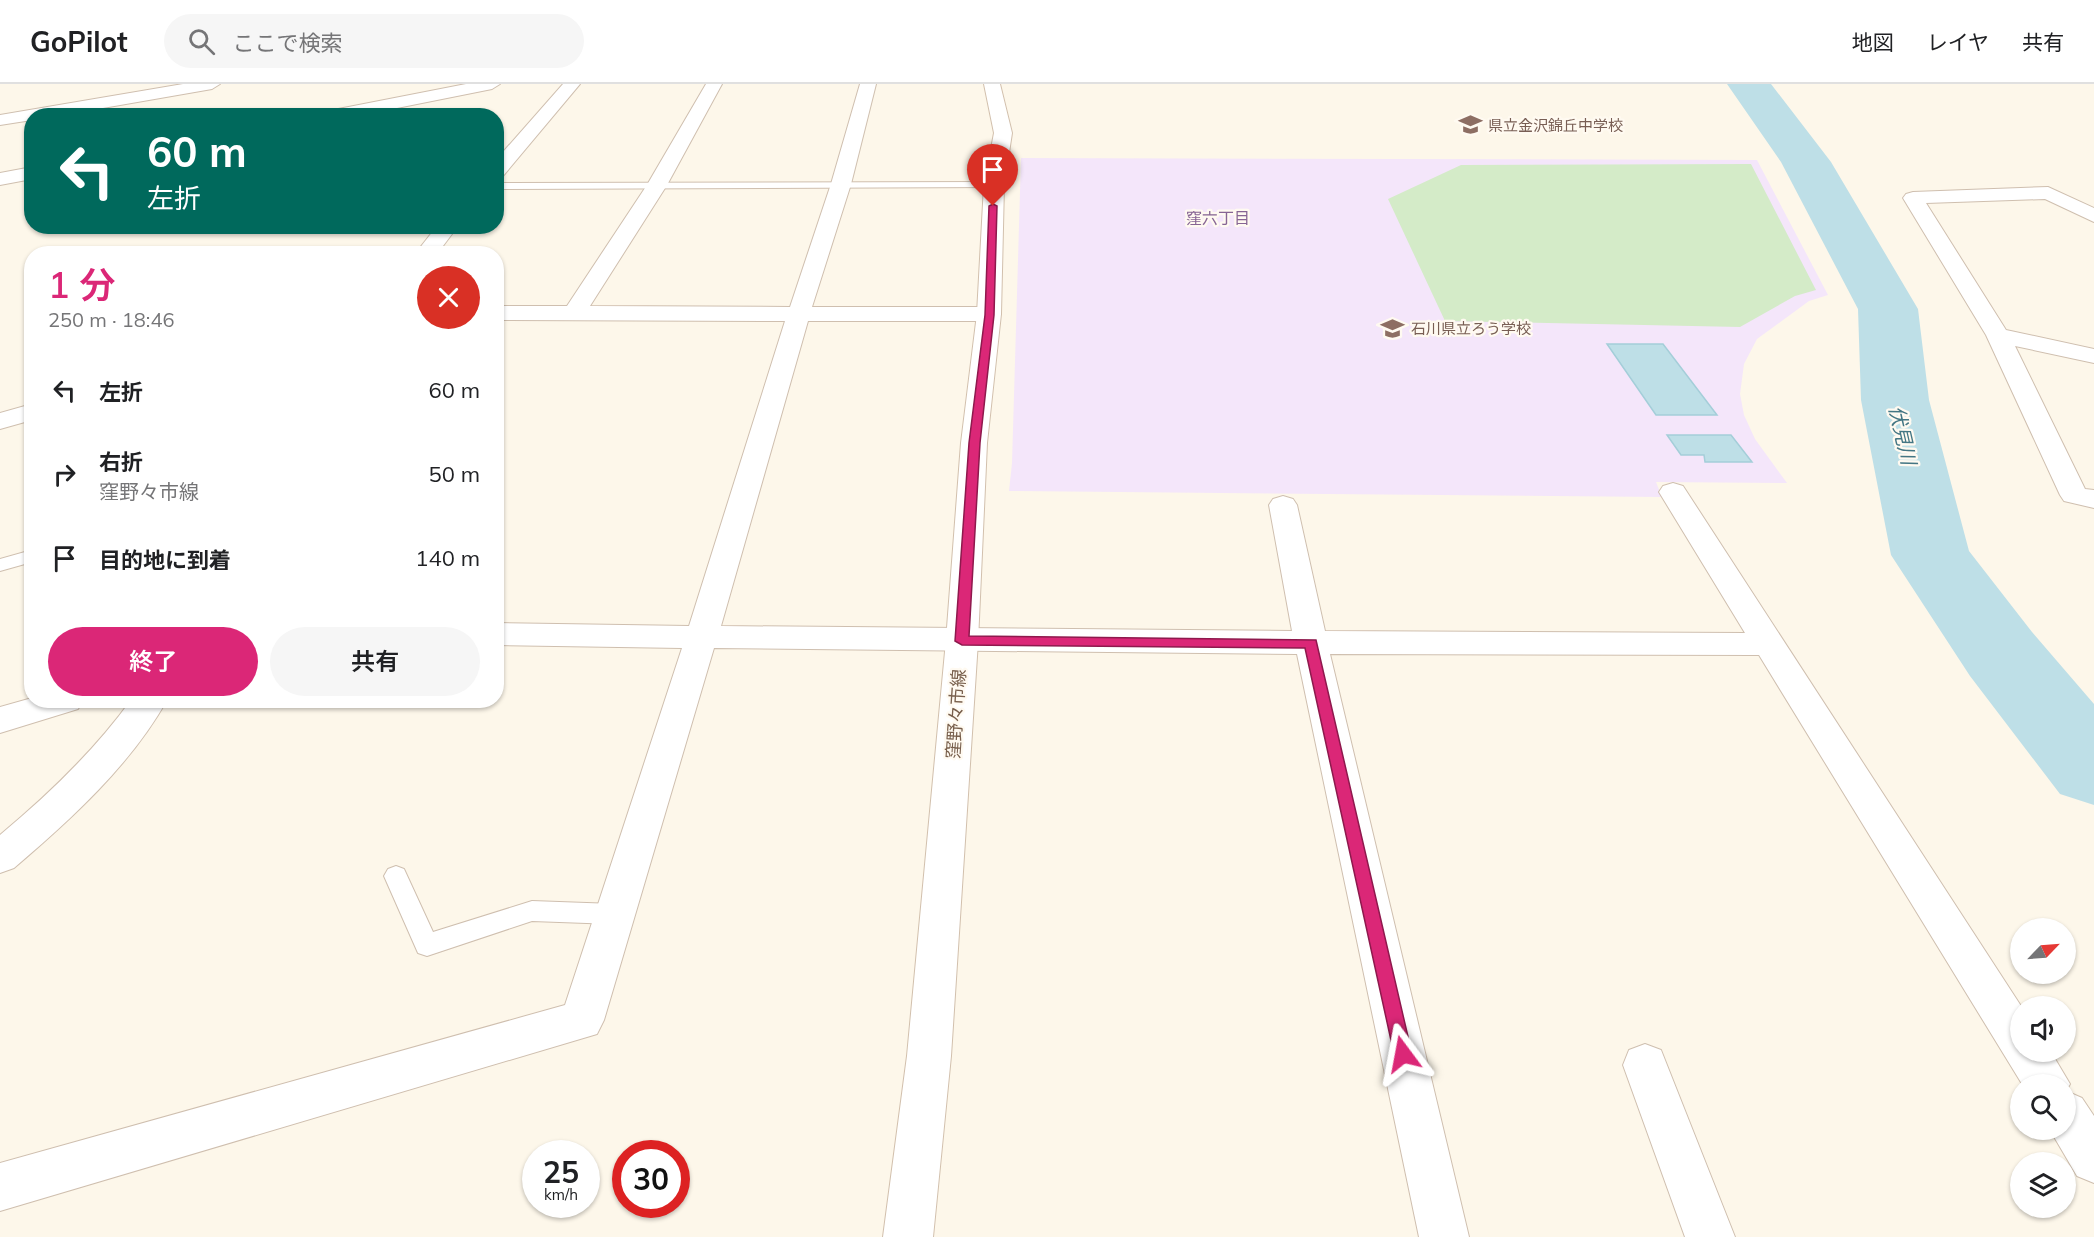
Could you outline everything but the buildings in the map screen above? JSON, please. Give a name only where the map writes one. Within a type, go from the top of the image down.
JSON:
[{"type":"street","points":[[82,108],[212,84]]},
{"type":"street","points":[[380,84],[397,108]]},
{"type":"street","points":[[402,108],[492,84]]},
{"type":"street","points":[[504,163],[572,84]]},
{"type":"street","points":[[575,312],[657,185],[714,84]]},
{"type":"street","points":[[0,1186],[582,1020],[702,636],[799,313],[841,184],[868,84]]},
{"type":"street","name":"窪野々市線","points":[[908,1237],[929,1056],[962,641],[974,443],[989,315],[994,185],[1003,133],[992,84]]},
{"type":"street","points":[[48,93],[49,108]]},
{"type":"street","points":[[0,120],[24,117]]},
{"type":"street","points":[[0,179],[24,174]]},
{"type":"street","points":[[2094,216],[2048,193],[1913,198],[1998,335],[2074,495],[2094,499]]},
{"type":"street","points":[[432,246],[441,234]]},
{"type":"street","points":[[504,313],[989,315]]},
{"type":"street","points":[[1998,335],[2094,356]]},
{"type":"street","points":[[0,421],[24,414]]},
{"type":"street","points":[[1673,492],[2010,1027]]},
{"type":"street","points":[[1283,505],[1311,643],[1444,1237]]},
{"type":"street","points":[[504,634],[962,641],[1768,644]]},
{"type":"street","points":[[0,720],[40,708]]},
{"type":"street","points":[[0,857],[60,803],[128,733],[145,708]]},
{"type":"street","points":[[1645,1065],[1710,1237]]},
{"type":"street","points":[[2076,1130],[2094,1159]]},
{"type":"lane","points":[[504,186],[994,185]]},
{"type":"lane","points":[[0,565],[24,558]]},
{"type":"lane","points":[[396,876],[427,945],[532,911],[614,914]]},
{"type":"shaded area","name":"石川県立ろう学校","points":[[1021,158],[1757,160],[1828,295],[1809,301],[1757,339],[1744,364],[1740,394],[1744,415],[1755,439],[1787,483],[1656,482],[1662,497],[1009,491],[1012,463]]},
{"type":"green space","points":[[1751,164],[1816,290],[1795,296],[1740,327],[1445,321],[1388,199],[1461,165]]},
{"type":"water","points":[[1607,344],[1663,344],[1717,415],[1656,415]]},
{"type":"water","points":[[1667,435],[1731,435],[1752,462],[1705,462],[1704,455],[1681,455]]},
{"type":"waterway","name":"伏見川","points":[[1749,84],[1806,162],[1888,309],[1895,400],[1931,555],[2001,654],[2094,768]]},
{"type":"place","name":"県立金沢錦丘中学校","points":[[1470,125]]},
{"type":"place","name":"石川県立ろう学校","points":[[1393,328]]},
{"type":"district","name":"窪六丁目","points":[[1218,218]]},
{"type":"route","points":[[993,206],[989,315],[974,443],[962,641],[1311,643],[1403,1054]]}]
